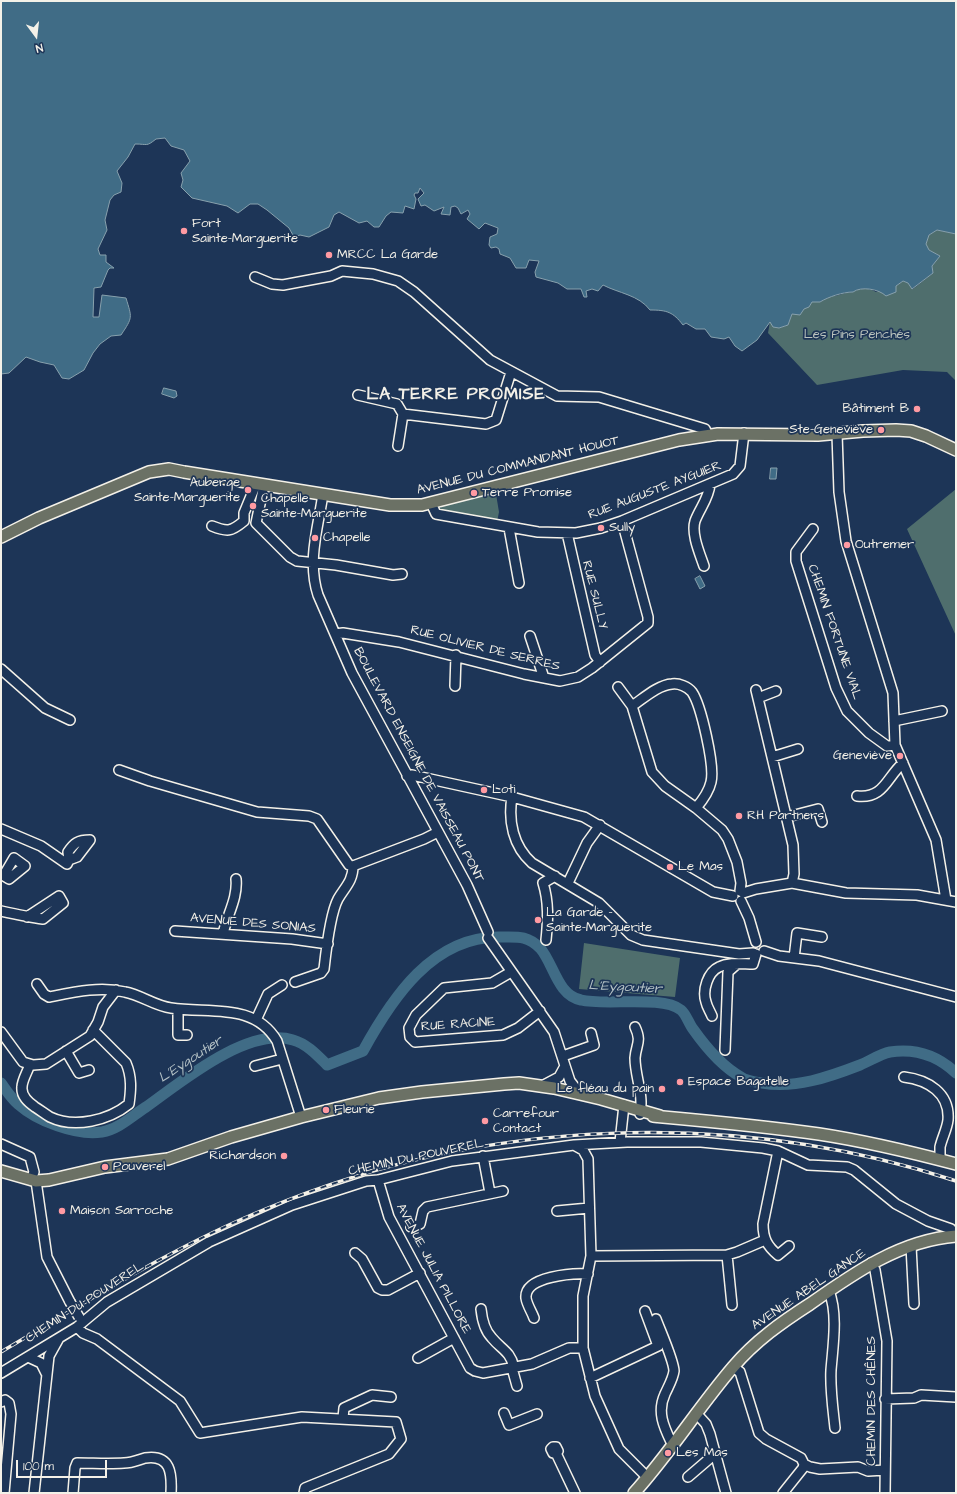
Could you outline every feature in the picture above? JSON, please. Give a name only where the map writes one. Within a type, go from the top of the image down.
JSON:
[{"type":"main road","name":"AVENUE DU COMMANDANT HOUOT","points":[[1,537],[40,518],[134,477],[154,470],[169,469],[390,505],[412,506],[431,503],[658,446],[708,435],[744,433],[794,435],[837,434],[881,430],[911,431],[956,450]]},
{"type":"main road","points":[[1,1172],[34,1180],[58,1178],[105,1167],[168,1159],[231,1137],[326,1110],[400,1095],[465,1089],[557,1088],[624,1108]]},
{"type":"main road","points":[[557,1088],[624,1108],[660,1116],[731,1122],[820,1134],[956,1164]]},
{"type":"main road","name":"AVENUE ABEL GANCE","points":[[634,1493],[733,1367],[759,1340],[829,1290],[871,1263],[911,1246],[952,1233]]},
{"type":"main road","name":"AVENUE ABEL GANCE","points":[[629,1493],[646,1476]]},
{"type":"street","points":[[255,276],[272,284],[283,285],[332,276],[342,271],[373,274],[398,281],[414,292],[490,360],[557,396],[599,397],[705,429],[708,435]]},
{"type":"street","points":[[403,414],[486,424],[496,420],[511,372]]},
{"type":"street","points":[[358,395],[397,404],[403,414],[398,446]]},
{"type":"street","name":"RUE AUGUSTE AYGUIER","points":[[431,503],[436,514],[509,528],[538,532],[567,533],[591,530],[622,521],[733,474],[740,466],[744,433]]},
{"type":"street","points":[[837,434],[840,492],[846,541],[891,687],[894,703],[895,745],[936,840],[946,900]]},
{"type":"street","points":[[212,526],[228,531],[237,527],[244,521],[244,513],[260,484]]},
{"type":"street","points":[[256,523],[260,484]]},
{"type":"street","points":[[704,566],[694,531],[695,522],[709,494],[710,484]]},
{"type":"street","name":"BOULEVARD ENSEIGNE DE VAISSEAU PONT","points":[[323,494],[312,563],[316,590],[352,673],[467,885],[488,935],[511,972],[554,1032],[565,1066],[557,1088]]},
{"type":"street","points":[[244,521],[256,523],[293,560],[336,565],[392,575],[402,574]]},
{"type":"street","name":"RUE OLIVIER DE SERRES","points":[[335,634],[343,633],[399,642],[560,682],[569,681],[578,677],[600,662],[648,623],[648,617],[622,521]]},
{"type":"street","points":[[509,528],[519,583]]},
{"type":"street","name":"CHEMIN FORTUNE VIAL","points":[[813,529],[796,552],[796,561],[836,688],[847,710],[869,733],[887,746],[895,745]]},
{"type":"street","name":"RUE SULLY","points":[[567,533],[587,624],[595,655],[600,662]]},
{"type":"street","points":[[530,636],[544,678]]},
{"type":"street","points":[[455,686],[456,655]]},
{"type":"street","points":[[1,669],[45,708],[70,720]]},
{"type":"street","points":[[632,706],[658,689],[672,684],[682,685],[691,691],[704,729],[712,761],[711,781],[702,801],[696,808]]},
{"type":"street","points":[[618,687],[632,706],[652,772],[665,786],[696,808],[722,830],[728,839],[737,862],[741,883],[739,895],[749,918],[756,942],[762,944],[753,964],[740,963],[720,966],[713,971],[708,978],[705,1001],[712,1016]]},
{"type":"street","points":[[776,690],[757,694],[793,845],[794,874],[792,883]]},
{"type":"street","points":[[894,721],[942,711]]},
{"type":"street","points":[[772,757],[798,749]]},
{"type":"street","points":[[857,796],[864,797],[877,794],[884,788],[893,772],[903,763]]},
{"type":"street","points":[[119,770],[150,781],[257,812],[309,816],[317,819],[349,865],[353,866],[424,839],[438,832]]},
{"type":"street","points":[[407,776],[412,775],[512,797],[584,817],[713,892],[739,895],[756,889],[792,883],[846,893],[917,895],[956,902]]},
{"type":"street","points":[[512,797],[513,836],[522,854],[532,863],[568,883],[599,903],[627,931],[638,939],[739,954],[758,953],[819,961],[956,997]]},
{"type":"street","points":[[786,817],[818,809],[822,822]]},
{"type":"street","points":[[568,883],[587,843],[600,825]]},
{"type":"street","points":[[1,829],[41,846],[68,862]]},
{"type":"street","points":[[532,863],[543,884],[547,908],[546,940]]},
{"type":"street","points":[[294,982],[321,973],[324,969],[338,899],[349,885],[353,874],[353,866]]},
{"type":"street","points":[[543,884],[555,876]]},
{"type":"street","points":[[223,934],[227,917],[237,891],[236,879]]},
{"type":"street","points":[[1,911],[27,917]]},
{"type":"street","name":"AVENUE DES SONIAS","points":[[175,931],[328,944]]},
{"type":"street","points":[[794,958],[797,933],[822,937]]},
{"type":"street","points":[[726,1050],[728,972],[731,968],[740,963]]},
{"type":"street","name":"RUE RACINE","points":[[511,972],[492,983],[444,988],[416,1015],[409,1028],[410,1037],[415,1042],[503,1035],[518,1028],[540,1011]]},
{"type":"street","points":[[37,984],[44,994],[49,997],[92,989],[116,990],[126,992],[163,1007],[242,1014],[256,1020],[271,1031],[277,1041],[301,1117]]},
{"type":"street","points":[[256,1020],[268,994],[282,986]]},
{"type":"street","points":[[1,1032],[23,1062],[30,1064],[46,1064],[90,1036],[103,1007],[116,990]]},
{"type":"street","points":[[178,1009],[178,1034],[187,1035]]},
{"type":"street","points":[[635,1027],[640,1040],[635,1057],[642,1098],[640,1112]]},
{"type":"street","points":[[30,1064],[22,1086],[22,1093],[28,1102],[51,1118],[71,1122],[97,1120],[119,1112],[129,1104],[131,1088],[130,1070],[93,1030]]},
{"type":"street","points":[[563,1056],[594,1045],[591,1033]]},
{"type":"street","points":[[66,1051],[79,1073],[89,1070]]},
{"type":"street","points":[[256,1066],[282,1059]]},
{"type":"street","points":[[557,1088],[559,1077],[565,1066]]},
{"type":"street","points":[[904,1077],[917,1078],[931,1085],[938,1090],[947,1104],[948,1121],[936,1159]]},
{"type":"street","points":[[620,1142],[624,1108]]},
{"type":"street","name":"CHEMIN DU POUVEREL","points":[[1,1373],[58,1338],[107,1302],[209,1242],[292,1206],[366,1181],[378,1180],[423,1167],[484,1156],[574,1145],[620,1142],[701,1142],[778,1151],[808,1165],[847,1167],[853,1169],[896,1204],[952,1233]]},
{"type":"street","points":[[588,1159],[595,1148],[601,1143]]},
{"type":"street","points":[[1,1144],[30,1158],[34,1172],[34,1180],[47,1257],[80,1322],[83,1333],[97,1339],[180,1401],[200,1433],[302,1417],[396,1422],[401,1439],[389,1454],[305,1488],[304,1493]]},
{"type":"street","points":[[574,1145],[583,1150],[588,1159],[590,1208],[591,1256],[583,1296],[582,1348],[594,1396],[619,1449],[646,1476]]},
{"type":"street","points":[[778,1151],[763,1224],[765,1240],[778,1255],[789,1246]]},
{"type":"street","points":[[484,1156],[490,1193]]},
{"type":"street","name":"AVENUE JULIA PILLORE","points":[[378,1180],[389,1217],[470,1368],[483,1373],[513,1367]]},
{"type":"street","points":[[411,1227],[420,1224],[423,1211],[427,1207],[490,1193],[503,1192]]},
{"type":"street","points":[[557,1211],[590,1208]]},
{"type":"street","points":[[591,1256],[727,1255],[765,1240]]},
{"type":"street","points":[[911,1246],[914,1304]]},
{"type":"street","points":[[355,1253],[362,1259],[378,1288],[382,1290],[388,1290],[420,1273]]},
{"type":"street","points":[[727,1255],[732,1305]]},
{"type":"street","name":"CHEMIN DES CHÊNES","points":[[871,1263],[874,1270],[887,1340],[885,1493]]},
{"type":"street","points":[[534,1318],[526,1299],[527,1292],[531,1287],[547,1278],[561,1274],[588,1274]]},
{"type":"street","points":[[829,1290],[832,1300],[834,1348],[831,1371],[835,1428]]},
{"type":"street","points":[[481,1309],[483,1321],[491,1338],[509,1354],[517,1386]]},
{"type":"street","points":[[590,1378],[658,1346],[645,1310]]},
{"type":"street","points":[[656,1319],[674,1370],[661,1404],[661,1416],[672,1445]]},
{"type":"street","points":[[34,1493],[46,1374],[49,1356],[58,1338]]},
{"type":"street","points":[[418,1358],[454,1338]]},
{"type":"street","points":[[43,1347],[49,1356]]},
{"type":"street","points":[[43,1347],[46,1374]]},
{"type":"street","points":[[513,1367],[532,1364],[569,1348],[582,1348]]},
{"type":"street","points":[[28,1356],[38,1360],[44,1365]]},
{"type":"street","points":[[733,1367],[740,1372],[759,1433],[766,1439],[800,1458],[804,1464],[820,1469],[858,1467],[868,1471],[885,1470]]},
{"type":"street","points":[[343,1418],[344,1408],[372,1395],[391,1397]]},
{"type":"street","points":[[886,1399],[914,1398],[921,1395],[956,1397]]},
{"type":"street","points":[[1,1402],[5,1400],[9,1403],[11,1414],[3,1483],[4,1493]]},
{"type":"street","points":[[504,1412],[509,1425],[537,1414]]},
{"type":"street","points":[[696,1413],[706,1424],[716,1454],[726,1493]]},
{"type":"street","points":[[40,1442],[40,1493]]},
{"type":"street","points":[[556,1453],[576,1493]]},
{"type":"street","points":[[688,1477],[716,1454]]},
{"type":"street","points":[[73,1493],[75,1468],[77,1463],[126,1463],[146,1458],[161,1460],[168,1465],[172,1477],[171,1493]]},
{"type":"street","points":[[783,1493],[803,1468],[804,1464]]},
{"type":"green space","name":"Les Pins Penchés","points":[[937,230],[956,234],[956,381],[947,372],[903,370],[817,385],[768,333],[770,321],[779,328],[788,325],[792,314],[804,309],[812,301],[820,302],[829,296],[835,296],[862,289],[876,292],[896,286],[903,281],[908,283],[913,289],[933,273],[932,266],[940,256],[929,250],[925,244],[929,235]]},
{"type":"green space","points":[[956,489],[956,636],[907,529]]},
{"type":"green space","points":[[496,494],[499,512],[497,522],[441,512],[440,508],[445,505]]},
{"type":"green space","points":[[584,943],[680,958],[675,997],[579,989]]},
{"type":"water","points":[[1,1],[956,1],[956,234],[937,230],[929,235],[926,244],[929,250],[940,256],[932,266],[933,273],[912,289],[908,283],[903,281],[896,286],[896,292],[886,296],[875,290],[861,289],[836,295],[820,302],[812,302],[800,315],[792,314],[788,325],[779,328],[773,327],[770,322],[757,340],[742,351],[735,346],[729,337],[724,339],[711,337],[705,329],[696,329],[686,323],[683,325],[676,317],[665,311],[650,310],[640,301],[603,285],[598,291],[592,289],[586,291],[587,297],[584,297],[581,289],[567,289],[558,283],[536,277],[535,272],[539,261],[529,260],[526,268],[516,268],[510,258],[500,254],[499,249],[496,247],[491,248],[489,245],[490,237],[497,234],[498,228],[485,223],[479,229],[467,219],[470,214],[468,210],[461,214],[455,206],[451,207],[450,215],[441,214],[444,207],[434,211],[425,205],[421,206],[418,199],[424,193],[420,188],[418,193],[415,193],[414,195],[416,199],[414,209],[405,206],[403,213],[391,212],[386,216],[379,227],[374,227],[367,221],[359,223],[339,212],[334,215],[329,227],[309,237],[300,235],[294,237],[289,228],[258,204],[250,204],[238,213],[227,206],[192,198],[181,187],[183,180],[181,173],[190,161],[184,150],[171,146],[165,138],[156,139],[145,145],[135,144],[128,157],[117,171],[122,183],[121,192],[114,195],[110,200],[105,220],[107,230],[98,249],[100,255],[106,255],[106,262],[114,268],[110,268],[108,270],[101,287],[94,288],[93,317],[99,317],[102,295],[126,298],[130,317],[128,324],[121,335],[111,336],[100,344],[93,353],[84,370],[69,379],[62,378],[54,365],[26,357],[9,373],[1,374]]},
{"type":"water","points":[[164,388],[176,391],[177,396],[174,398],[162,394]]},
{"type":"water","points":[[771,468],[777,468],[776,479],[770,479]]},
{"type":"water","points":[[700,576],[705,586],[700,589],[695,579]]},
{"type":"waterway","name":"L'Eygoutier","points":[[1,1083],[18,1104],[35,1116],[57,1126],[81,1132],[102,1132],[125,1122],[177,1084],[216,1059],[236,1048],[256,1041],[275,1038],[293,1040],[307,1047],[327,1065],[363,1051],[374,1031],[401,991],[417,974],[435,959],[454,947],[476,939],[500,937],[526,939],[540,948],[561,986],[573,997],[592,1002],[661,1003],[681,1010],[698,1036],[715,1056],[734,1073],[748,1080],[774,1084],[812,1081],[864,1063],[886,1053],[900,1051],[917,1052],[934,1057],[956,1073]]},
{"type":"railway","points":[[1,1352],[132,1275],[199,1239],[233,1223],[268,1208],[350,1178],[435,1156],[522,1141],[610,1133],[698,1134],[785,1142],[872,1158],[956,1181]]},
{"type":"place","name":"Fort Sainte-Marguerite","points":[[184,231]]},
{"type":"place","name":"MRCC La Garde","points":[[329,255]]},
{"type":"place","name":"Bâtiment B","points":[[917,409]]},
{"type":"place","name":"Ste-Geneviève","points":[[881,430]]},
{"type":"place","name":"Auberge Sainte-Marguerite","points":[[248,490]]},
{"type":"place","name":"Terre Promise","points":[[474,493]]},
{"type":"place","name":"Chapelle Sainte-Marguerite","points":[[253,506]]},
{"type":"place","name":"Sully","points":[[601,528]]},
{"type":"place","name":"Chapelle","points":[[315,538]]},
{"type":"place","name":"Outremer","points":[[847,545]]},
{"type":"place","name":"Geneviève","points":[[900,756]]},
{"type":"place","name":"Loti","points":[[484,790]]},
{"type":"place","name":"RH Partners","points":[[739,816]]},
{"type":"place","name":"Le Mas","points":[[670,867]]},
{"type":"place","name":"La Garde - Sainte-Marguerite","points":[[538,920]]},
{"type":"place","name":"Espace Bagatelle","points":[[680,1082]]},
{"type":"place","name":"Le fléau du pain","points":[[662,1089]]},
{"type":"place","name":"Fleurie","points":[[326,1110]]},
{"type":"place","name":"Carrefour Contact","points":[[485,1121]]},
{"type":"place","name":"Richardson","points":[[284,1156]]},
{"type":"place","name":"Pouverel","points":[[105,1167]]},
{"type":"place","name":"Maison Sarroche","points":[[62,1211]]},
{"type":"place","name":"Les Mas","points":[[668,1453]]},
{"type":"district","name":"LA TERRE PROMISE","points":[[456,395]]}]
